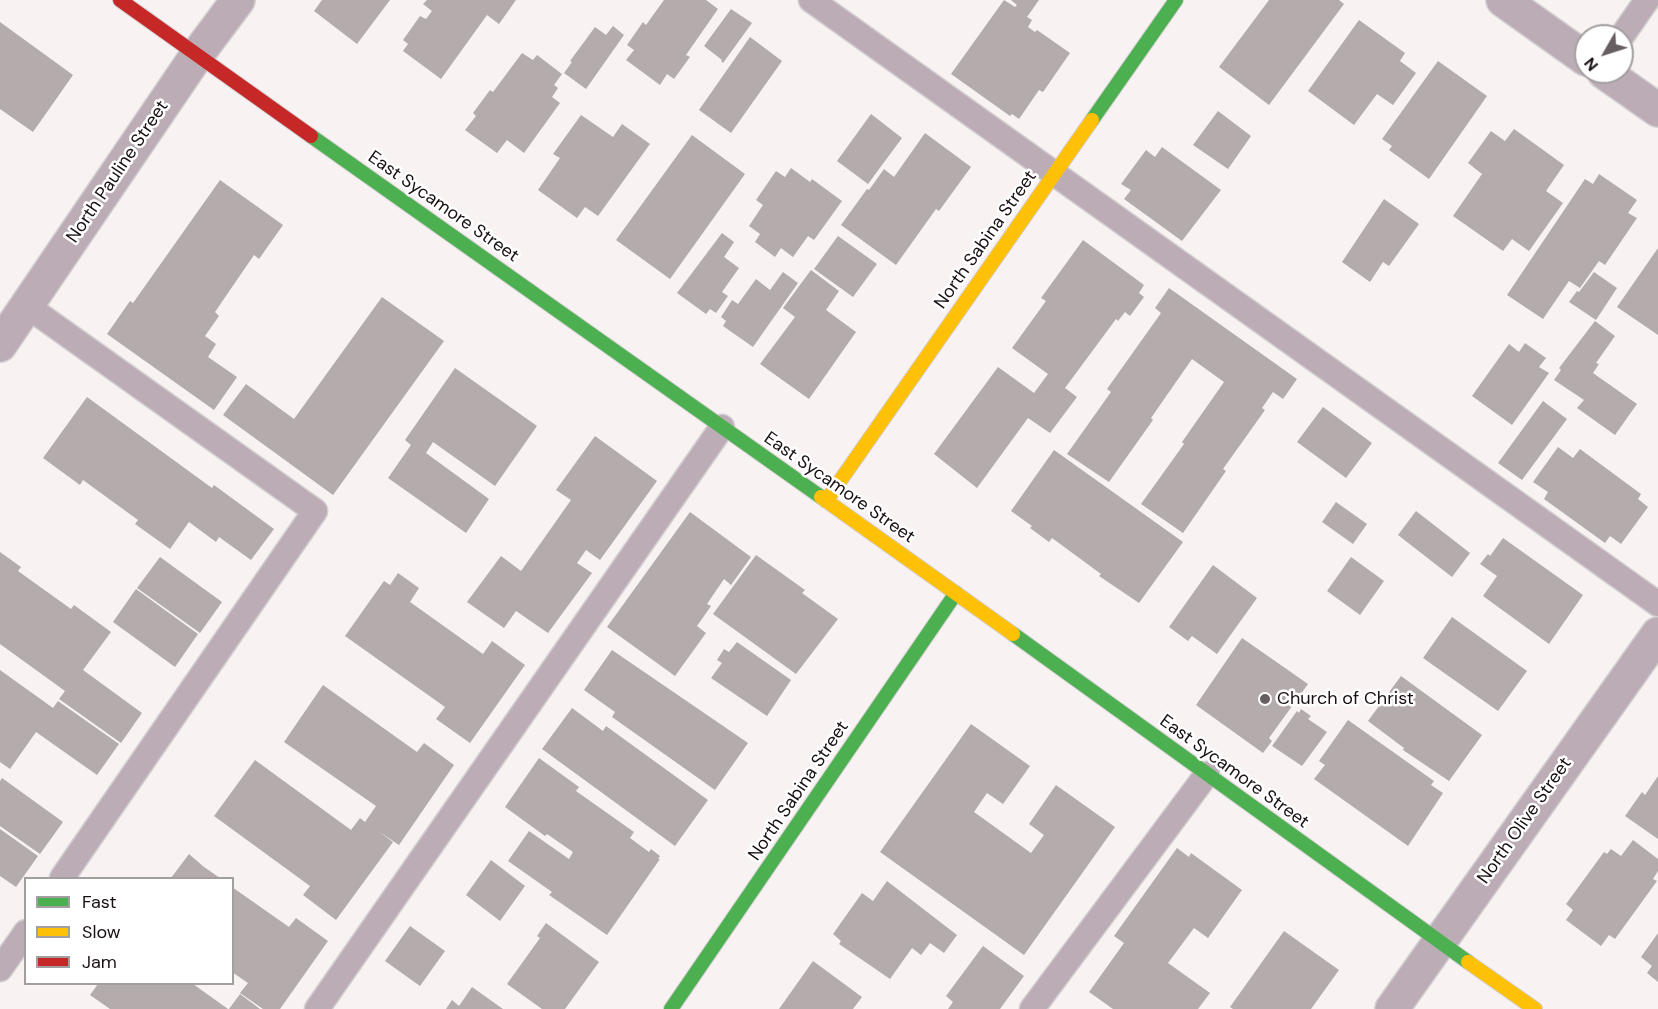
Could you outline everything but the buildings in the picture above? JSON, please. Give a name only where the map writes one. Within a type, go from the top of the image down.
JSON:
[{"type":"street","name":"East Sycamore Street","points":[[120,0],[956,593],[1534,1009]]},
{"type":"street","name":"North Pauline Street","points":[[0,345],[197,55],[238,0]]},
{"type":"street","name":"North Sabina Street","points":[[826,501],[1176,0]]},
{"type":"street","points":[[1503,0],[1574,50]]},
{"type":"street","points":[[1621,84],[1658,110]]},
{"type":"street","name":"North Sabina Street","points":[[671,1009],[956,593]]},
{"type":"street","name":"North Olive Street","points":[[1392,1009],[1658,634]]},
{"type":"lane","points":[[811,0],[1658,604]]},
{"type":"lane","points":[[1630,24],[1647,0]]},
{"type":"lane","points":[[27,306],[315,511],[63,877]]},
{"type":"lane","points":[[317,1009],[722,427]]},
{"type":"lane","points":[[1032,1009],[1207,774]]},
{"type":"lane","points":[[0,969],[24,935]]},
{"type":"traffic: fast","points":[[1092,120],[1176,0]]},
{"type":"traffic: fast","points":[[311,136],[821,497]]},
{"type":"traffic: fast","points":[[671,1009],[956,593]]},
{"type":"traffic: fast","points":[[1013,634],[1468,962]]},
{"type":"traffic: slow","points":[[826,501],[1092,120]]},
{"type":"traffic: slow","points":[[821,497],[1013,634]]},
{"type":"traffic: slow","points":[[1468,962],[1535,1009]]},
{"type":"traffic: jam","points":[[120,0],[311,136]]},
{"type":"place","name":"Church of Christ","points":[[1265,699]]}]
